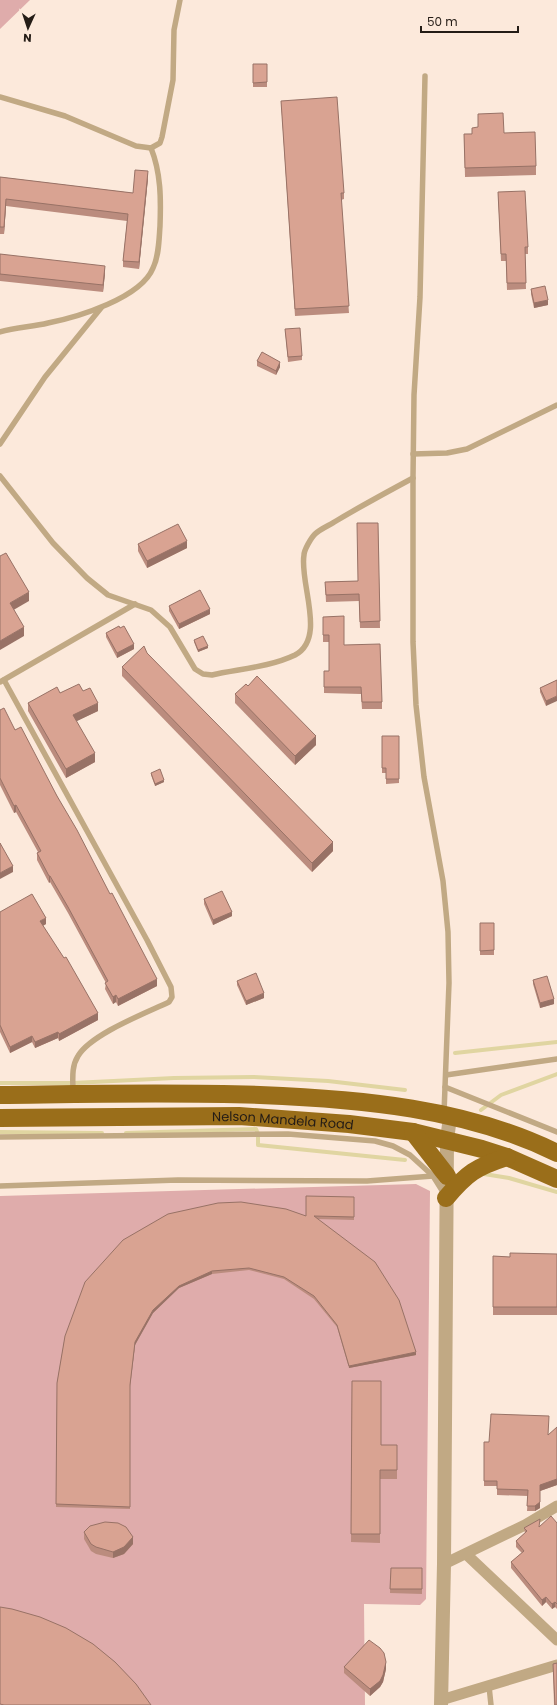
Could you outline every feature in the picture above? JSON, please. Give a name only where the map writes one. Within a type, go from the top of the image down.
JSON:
[{"type":"main road","name":"Nelson Mandela Road","points":[[0,1095],[169,1093],[322,1097],[392,1105],[447,1116],[502,1130],[540,1144],[557,1153]]},
{"type":"main road","name":"Nelson Mandela Road","points":[[0,1118],[239,1116],[349,1124],[413,1132],[482,1149],[507,1157],[557,1179]]},
{"type":"main road","points":[[413,1132],[440,1176]]},
{"type":"main road","points":[[446,1198],[468,1173],[484,1165],[507,1157]]},
{"type":"street","points":[[447,1116],[447,1140],[440,1176],[446,1198],[444,1564],[441,1702],[557,1665]]},
{"type":"street","points":[[444,1564],[525,1524],[557,1506]]},
{"type":"street","points":[[466,1554],[557,1640]]},
{"type":"lane","points":[[0,97],[65,116],[136,146],[151,148],[160,143],[173,80],[174,30],[180,0]]},
{"type":"lane","points":[[425,76],[420,297],[414,395],[413,642],[416,705],[424,777],[443,881],[448,932],[449,983],[445,1087],[447,1116]]},
{"type":"lane","points":[[0,332],[49,323],[102,308],[124,296],[144,282],[153,268],[159,242],[160,192],[157,162],[151,148]]},
{"type":"lane","points":[[0,444],[45,378],[102,308]]},
{"type":"lane","points":[[413,454],[447,453],[467,448],[557,405]]},
{"type":"lane","points":[[0,476],[53,543],[87,578],[108,595],[150,610],[170,627],[195,668],[203,674],[212,675],[277,662],[303,650],[308,640],[310,626],[310,612],[304,576],[304,554],[315,534],[413,478]]},
{"type":"lane","points":[[73,1094],[73,1071],[77,1057],[85,1046],[108,1032],[169,1002],[172,997],[172,987],[2,681],[134,604]]},
{"type":"lane","points":[[446,1075],[557,1059]]},
{"type":"lane","points":[[445,1087],[557,1132]]},
{"type":"lane","points":[[0,1137],[288,1134],[375,1141],[393,1146],[410,1155],[440,1176]]},
{"type":"lane","points":[[0,1186],[178,1180],[367,1181],[440,1176]]},
{"type":"lane","points":[[489,1686],[491,1705]]},
{"type":"shaded area","points":[[0,0],[30,0],[0,29]]},
{"type":"shaded area","points":[[416,1184],[430,1191],[426,1599],[420,1605],[364,1604],[365,1705],[0,1705],[0,1196]]},
{"type":"building","points":[[253,64],[267,64],[267,82],[253,83]]},
{"type":"building","points":[[337,97],[344,193],[341,193],[349,306],[295,309],[281,101]]},
{"type":"building","points":[[503,113],[504,133],[535,132],[536,166],[465,168],[464,134],[472,134],[472,128],[478,127],[478,114]]},
{"type":"building","points":[[135,170],[148,171],[139,262],[123,261],[128,214],[6,199],[4,227],[0,227],[0,177],[133,193]]},
{"type":"building","points":[[525,191],[528,247],[525,247],[526,283],[507,283],[506,254],[501,254],[498,192]]},
{"type":"building","points":[[0,254],[105,266],[103,285],[0,274]]},
{"type":"building","points":[[545,286],[548,300],[534,303],[531,289]]},
{"type":"building","points":[[300,328],[302,356],[288,357],[285,329]]},
{"type":"building","points":[[262,352],[280,362],[276,371],[257,361]]},
{"type":"building","points":[[357,523],[378,523],[380,621],[360,622],[359,594],[326,595],[325,582],[358,581]]},
{"type":"building","points":[[178,524],[187,541],[147,561],[138,544]]},
{"type":"building","points":[[6,553],[29,592],[10,603],[24,627],[0,641],[0,556]]},
{"type":"building","points":[[200,590],[210,609],[179,624],[169,606]]},
{"type":"building","points":[[344,616],[344,645],[380,644],[382,702],[362,702],[361,687],[324,687],[324,671],[329,671],[329,635],[323,635],[323,617]]},
{"type":"building","points":[[119,626],[120,628],[124,626],[134,644],[117,653],[106,633]]},
{"type":"building","points":[[203,636],[208,646],[198,650],[194,640]]},
{"type":"building","points":[[144,646],[147,653],[333,842],[312,863],[122,667]]},
{"type":"building","points":[[257,676],[316,736],[295,756],[235,694],[246,684],[248,686]]},
{"type":"building","points":[[557,680],[557,696],[546,701],[540,688]]},
{"type":"building","points":[[79,684],[83,691],[90,688],[98,703],[73,715],[95,753],[66,769],[28,703],[57,687],[60,693]]},
{"type":"building","points":[[4,708],[15,730],[21,727],[110,894],[112,893],[157,979],[118,999],[116,995],[113,997],[105,983],[108,981],[68,907],[49,876],[37,853],[41,851],[16,805],[14,806],[0,778],[0,710]]},
{"type":"building","points":[[382,736],[399,736],[399,779],[386,779],[386,768],[382,768]]},
{"type":"building","points":[[160,769],[164,780],[155,784],[151,773]]},
{"type":"building","points":[[0,843],[13,866],[0,873]]},
{"type":"building","points":[[222,891],[232,912],[213,920],[204,899]]},
{"type":"building","points":[[32,894],[46,918],[40,921],[64,958],[66,957],[98,1013],[59,1034],[58,1032],[35,1042],[32,1036],[10,1047],[0,1025],[0,912]]},
{"type":"building","points":[[480,923],[494,923],[494,950],[480,951]]},
{"type":"building","points":[[256,973],[264,993],[246,1001],[237,981]]},
{"type":"building","points":[[547,976],[554,999],[540,1003],[533,980]]},
{"type":"building","points":[[306,1196],[354,1197],[354,1217],[314,1216],[375,1262],[399,1300],[416,1352],[349,1366],[337,1325],[314,1296],[284,1277],[249,1268],[212,1271],[179,1286],[153,1310],[135,1342],[130,1385],[130,1507],[56,1504],[57,1383],[65,1336],[85,1282],[123,1240],[168,1214],[218,1203],[241,1202],[286,1209],[306,1216]]},
{"type":"building","points":[[510,1253],[557,1254],[557,1307],[493,1307],[493,1256],[510,1257]]},
{"type":"building","points":[[352,1381],[381,1381],[381,1445],[397,1445],[397,1470],[380,1470],[380,1534],[351,1534]]},
{"type":"building","points":[[491,1414],[549,1416],[548,1435],[557,1427],[557,1479],[540,1485],[540,1502],[535,1506],[527,1506],[528,1490],[497,1489],[497,1481],[484,1481],[484,1442],[489,1442]]},
{"type":"building","points":[[551,1516],[557,1523],[557,1604],[555,1602],[552,1604],[546,1597],[542,1600],[511,1562],[524,1551],[516,1541],[527,1531],[524,1528],[540,1519],[539,1527]]},
{"type":"building","points":[[105,1522],[118,1523],[126,1527],[133,1537],[124,1547],[113,1552],[96,1547],[91,1544],[84,1532],[90,1526]]},
{"type":"building","points":[[391,1568],[422,1568],[422,1589],[390,1589]]},
{"type":"building","points":[[0,1607],[40,1617],[66,1628],[93,1644],[115,1662],[136,1684],[151,1705],[0,1704]]},
{"type":"building","points":[[369,1640],[384,1653],[386,1662],[380,1681],[370,1689],[344,1667]]},
{"type":"building","points":[[557,1663],[557,1705],[555,1705],[553,1664]]},
{"type":"waterway","points":[[455,1053],[557,1042]]},
{"type":"waterway","points":[[481,1110],[501,1095],[557,1074]]},
{"type":"waterway","points":[[0,1083],[73,1083],[174,1078],[254,1077],[328,1081],[405,1090]]},
{"type":"waterway","points":[[126,1133],[256,1129],[258,1134],[258,1145],[405,1160]]},
{"type":"waterway","points":[[0,1132],[102,1133]]},
{"type":"waterway","points":[[484,1174],[509,1178],[557,1192]]}]
